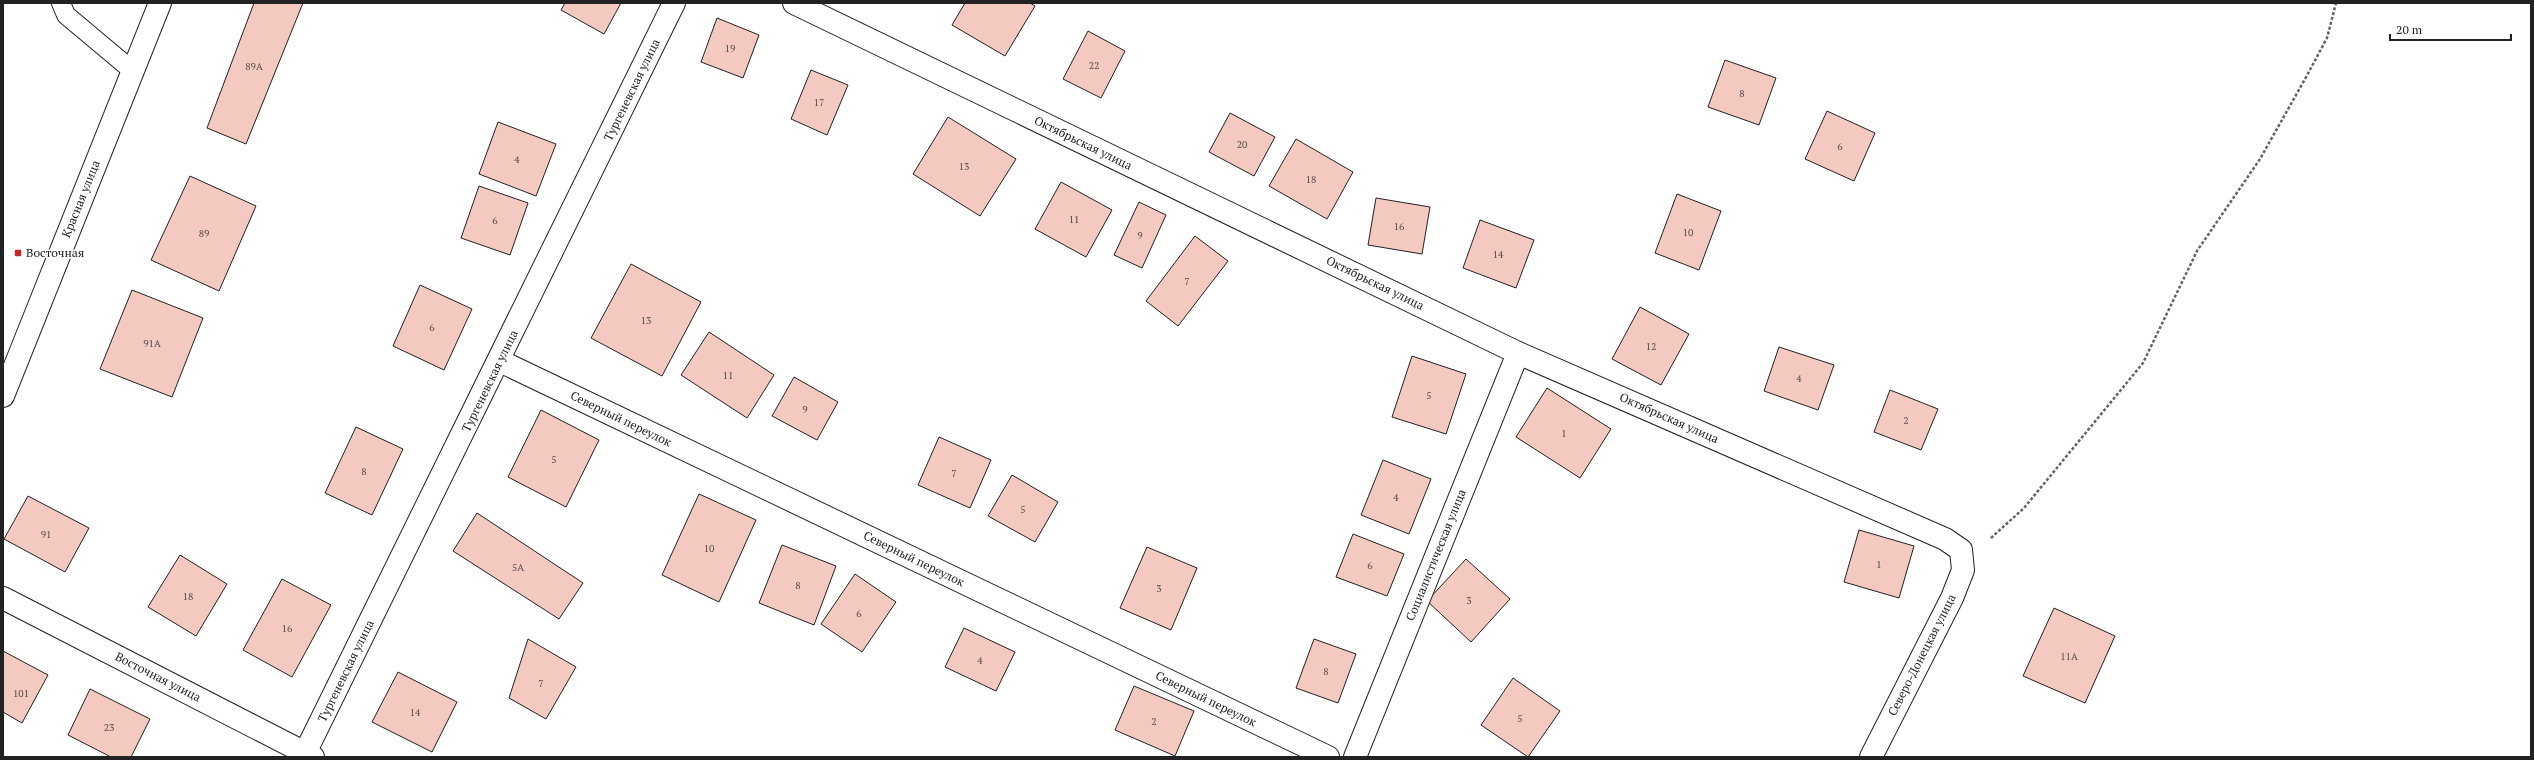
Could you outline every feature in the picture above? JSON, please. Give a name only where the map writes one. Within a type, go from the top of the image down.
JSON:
[{"type":"street","name":"Красная улица","points":[[3,396],[134,72],[160,3]]},
{"type":"street","name":"Тургеневская улица","points":[[307,756],[674,3]]},
{"type":"street","name":"Октябрьская улица","points":[[794,3],[1518,353],[1945,538],[1961,550]]},
{"type":"street","name":"Социалистическая улица","points":[[1355,757],[1518,353]]},
{"type":"street","name":"Северный переулок","points":[[500,361],[1328,757]]},
{"type":"street","name":"Северо-Донецкая улица","points":[[1871,757],[1952,598],[1963,570],[1961,550]]},
{"type":"street","name":"Восточная улица","points":[[3,598],[307,756]]},
{"type":"lane","points":[[61,3],[66,15],[134,72]]},
{"type":"path","points":[[1961,550],[1995,536],[2024,508],[2143,363],[2198,251],[2260,159],[2305,80],[2327,38],[2336,3]]},
{"type":"building","points":[[254,3],[303,3],[246,144],[207,128]]},
{"type":"building","points":[[565,3],[621,3],[604,34],[561,10]]},
{"type":"building","points":[[965,3],[1030,3],[1035,6],[1005,56],[952,25]]},
{"type":"building","points":[[717,18],[759,35],[743,78],[701,62]]},
{"type":"building","points":[[1088,31],[1125,51],[1101,98],[1063,79]]},
{"type":"building","points":[[1725,60],[1776,78],[1759,125],[1708,107]]},
{"type":"building","points":[[811,70],[848,85],[827,135],[791,119]]},
{"type":"building","points":[[1827,111],[1875,133],[1854,181],[1805,159]]},
{"type":"building","points":[[1230,113],[1275,137],[1254,176],[1209,152]]},
{"type":"building","points":[[948,117],[1016,159],[980,216],[913,174]]},
{"type":"building","points":[[498,122],[556,144],[536,196],[479,174]]},
{"type":"building","points":[[1296,139],[1353,172],[1327,219],[1269,186]]},
{"type":"building","points":[[190,176],[256,206],[219,291],[151,260]]},
{"type":"building","points":[[1061,182],[1112,210],[1086,257],[1035,229]]},
{"type":"building","points":[[479,186],[528,203],[510,255],[461,238]]},
{"type":"building","points":[[1677,194],[1721,211],[1699,270],[1655,253]]},
{"type":"building","points":[[1376,198],[1430,207],[1422,254],[1368,245]]},
{"type":"building","points":[[1139,202],[1166,215],[1142,268],[1114,255]]},
{"type":"building","points":[[1480,220],[1534,240],[1516,288],[1463,268]]},
{"type":"building","points":[[1195,236],[1228,261],[1178,326],[1146,301]]},
{"type":"building","points":[[631,264],[701,302],[662,376],[591,338]]},
{"type":"building","points":[[420,285],[472,309],[444,370],[393,346]]},
{"type":"building","points":[[132,290],[203,318],[172,397],[100,369]]},
{"type":"building","points":[[1640,307],[1689,334],[1661,385],[1612,359]]},
{"type":"building","points":[[709,332],[774,375],[747,418],[681,375]]},
{"type":"building","points":[[1779,347],[1834,365],[1818,410],[1764,391]]},
{"type":"building","points":[[1412,356],[1466,374],[1446,434],[1392,417]]},
{"type":"building","points":[[794,377],[838,402],[817,440],[772,416]]},
{"type":"building","points":[[1547,388],[1611,429],[1580,478],[1516,437]]},
{"type":"building","points":[[1890,390],[1938,409],[1921,450],[1874,432]]},
{"type":"building","points":[[541,410],[599,440],[566,507],[508,477]]},
{"type":"building","points":[[356,427],[403,449],[372,515],[325,493]]},
{"type":"building","points":[[939,437],[991,460],[970,508],[918,485]]},
{"type":"building","points":[[1383,460],[1431,479],[1409,534],[1361,515]]},
{"type":"building","points":[[1012,475],[1058,502],[1035,542],[988,516]]},
{"type":"building","points":[[699,494],[756,520],[719,602],[662,575]]},
{"type":"building","points":[[28,496],[89,528],[65,572],[4,539]]},
{"type":"building","points":[[477,513],[583,583],[559,619],[453,551]]},
{"type":"building","points":[[1859,530],[1914,546],[1899,598],[1844,582]]},
{"type":"building","points":[[1353,534],[1404,554],[1387,596],[1336,577]]},
{"type":"building","points":[[782,545],[836,566],[814,625],[759,603]]},
{"type":"building","points":[[1147,547],[1197,568],[1171,630],[1120,608]]},
{"type":"building","points":[[180,555],[227,584],[196,636],[148,607]]},
{"type":"building","points":[[1466,559],[1510,599],[1471,642],[1427,601]]},
{"type":"building","points":[[855,574],[896,602],[862,652],[821,624]]},
{"type":"building","points":[[282,579],[331,605],[292,677],[243,650]]},
{"type":"building","points":[[2054,608],[2115,636],[2085,703],[2023,676]]},
{"type":"building","points":[[964,628],[1015,652],[996,691],[945,667]]},
{"type":"building","points":[[528,639],[576,667],[546,719],[509,698]]},
{"type":"building","points":[[1314,639],[1356,654],[1338,703],[1296,688]]},
{"type":"building","points":[[3,651],[48,675],[22,723],[3,712]]},
{"type":"building","points":[[398,672],[457,702],[432,752],[372,722]]},
{"type":"building","points":[[1513,678],[1560,711],[1528,757],[1481,725]]},
{"type":"building","points":[[1134,686],[1194,711],[1175,756],[1115,730]]},
{"type":"building","points":[[90,689],[150,719],[131,757],[111,757],[68,735]]},
{"type":"place","name":"Восточная","points":[[18,253]]}]
